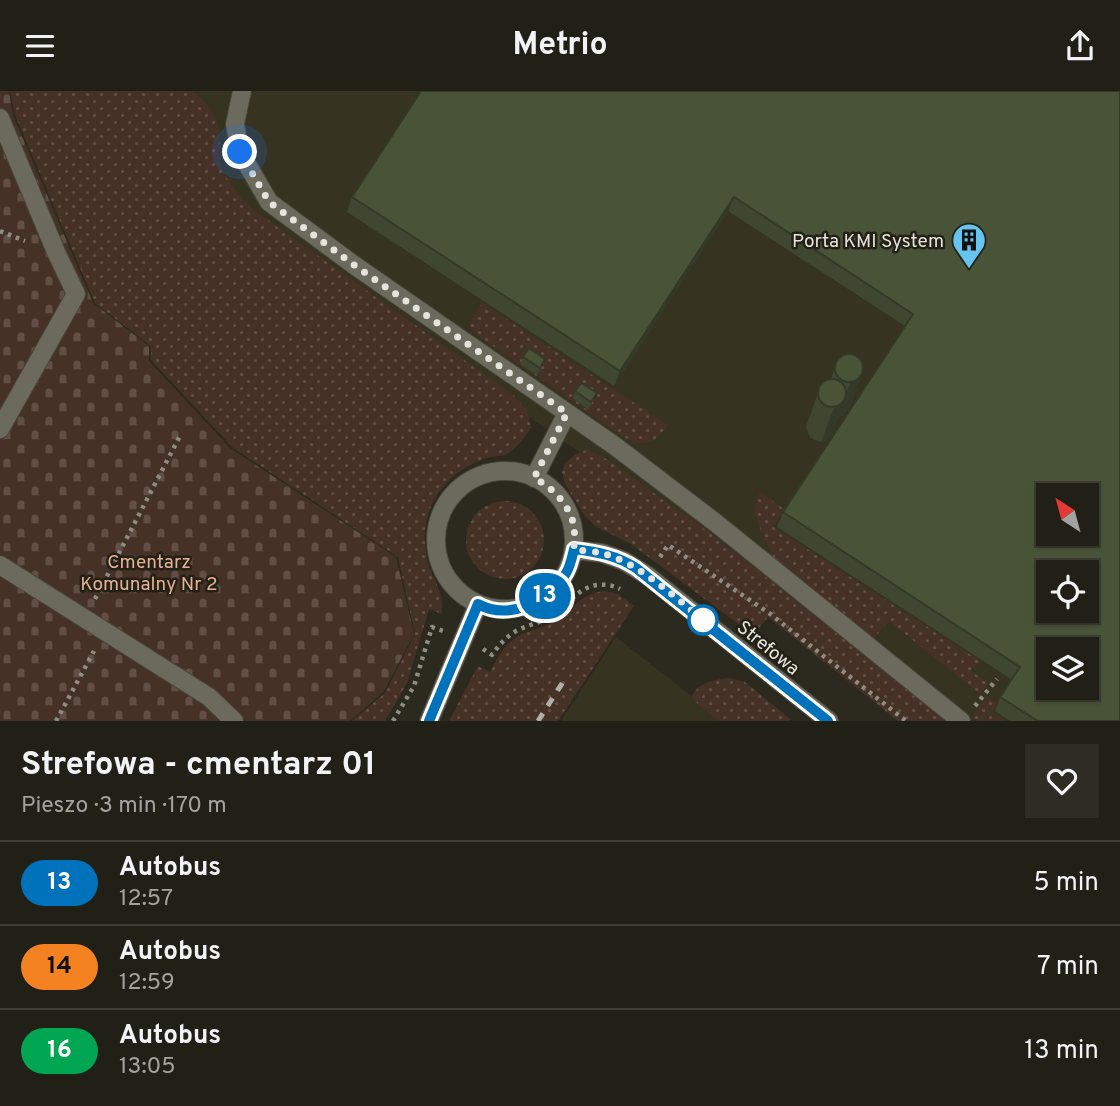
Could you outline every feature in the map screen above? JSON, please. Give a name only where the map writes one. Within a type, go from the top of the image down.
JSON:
[{"type":"street","points":[[242,91],[235,124],[240,152],[269,202],[354,265],[615,446],[967,716]]},
{"type":"street","points":[[0,118],[76,294],[0,429]]},
{"type":"street","points":[[534,478],[567,413]]},
{"type":"street","points":[[502,470],[526,474],[548,485],[564,503],[574,525],[574,549],[567,573],[552,592],[531,605],[508,610],[484,607],[462,596],[445,577],[436,555],[435,531],[443,508],[458,488],[478,475],[502,470]]},
{"type":"street","name":"Strefowa","points":[[574,549],[602,553],[624,561],[640,571],[828,721]]},
{"type":"street","points":[[0,565],[209,697],[234,721]]},
{"type":"street","points":[[429,721],[478,604]]},
{"type":"path","points":[[85,618],[181,434]]},
{"type":"path","points":[[668,545],[769,613],[906,721]]},
{"type":"path","points":[[393,721],[414,685],[432,627],[464,639],[492,655],[503,640],[516,631],[557,613],[587,588],[601,585],[617,587],[625,592]]},
{"type":"path","points":[[56,721],[104,631]]},
{"type":"path","points":[[967,716],[997,679]]},
{"type":"shaded area","points":[[148,91],[1120,91],[1120,721],[923,721],[601,467],[340,286],[220,195]]},
{"type":"shaded area","points":[[616,637],[723,721],[561,721]]},
{"type":"green space","name":"Cmentarz Komunalny Nr 2","points":[[0,91],[9,91],[13,115],[93,303],[149,346],[149,361],[230,448],[396,557],[414,634],[384,691],[350,721],[0,721]]},
{"type":"green space","points":[[10,91],[193,91],[218,123],[219,158],[222,168],[232,186],[251,208],[512,394],[527,410],[531,428],[516,447],[505,455],[486,458],[462,470],[444,486],[431,506],[425,530],[426,549],[429,567],[442,601],[442,614],[429,609],[407,683],[385,721],[352,721],[385,693],[415,634],[398,557],[232,447],[151,360],[151,346],[95,303],[15,115]]},
{"type":"green space","points":[[482,303],[668,425],[654,440],[633,443],[474,333],[470,327],[471,320]]},
{"type":"green space","points":[[587,450],[600,455],[710,533],[947,721],[898,721],[768,617],[753,635],[631,544],[595,526],[584,515],[565,484],[562,472],[565,463],[576,454]]},
{"type":"green space","points":[[760,492],[784,509],[773,527],[980,661],[971,671],[988,683],[980,694],[889,621],[874,638],[773,557],[754,509]]},
{"type":"green space","points":[[505,501],[520,504],[533,512],[541,525],[544,540],[541,555],[533,568],[520,576],[505,579],[490,576],[477,568],[469,555],[466,540],[469,525],[477,512],[490,504]]},
{"type":"green space","points":[[604,591],[618,594],[634,606],[558,721],[449,721],[478,666],[490,672],[512,640],[553,622],[588,595]]},
{"type":"green space","points":[[728,678],[745,682],[790,719],[789,721],[719,721],[695,702],[692,696],[699,688]]},
{"type":"green space","points":[[987,697],[997,703],[992,712],[1006,721],[977,721],[972,717]]},
{"type":"building","points":[[421,91],[1120,91],[1120,721],[1038,721],[1000,697],[1020,667],[783,512],[913,314],[734,197],[620,371],[352,197]]},
{"type":"building","points":[[529,348],[545,359],[540,368],[523,357]]},
{"type":"building","points":[[849,354],[859,358],[863,368],[859,378],[849,382],[839,378],[835,368],[839,358]]},
{"type":"building","points":[[832,379],[842,383],[846,393],[842,403],[832,407],[822,403],[818,393],[822,383]]},
{"type":"building","points":[[581,383],[597,393],[591,402],[575,391]]},
{"type":"railway","points":[[538,721],[563,682]]},
{"type":"bus line","name":"13","points":[[429,721],[478,604],[508,610],[531,605],[552,592],[567,573],[574,549],[602,553],[624,561],[648,576],[828,721]]},
{"type":"place","name":"Porta KMI System","points":[[969,270]]},
{"type":"route","points":[[240,152],[269,202],[354,265],[567,413],[534,478],[548,485],[564,503],[574,525],[574,549],[602,553],[624,561],[648,576],[710,626],[703,620]]}]
